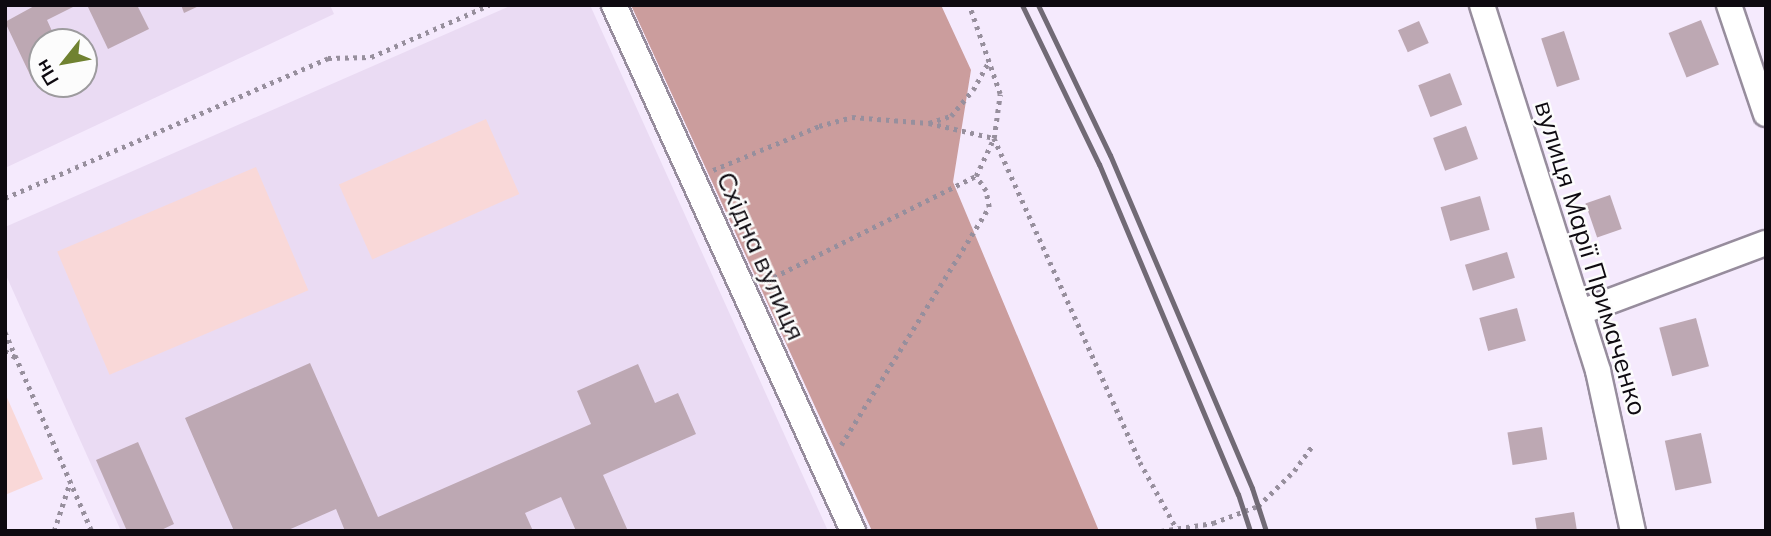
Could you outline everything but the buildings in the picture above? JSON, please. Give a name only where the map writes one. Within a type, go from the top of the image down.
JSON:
[{"type":"street","name":"Східна вулиця","points":[[614,5],[853,531]]},
{"type":"street","name":"вулиця Марії Примаченко","points":[[1482,5],[1598,371],[1633,531]]},
{"type":"street","points":[[1729,5],[1766,114]]},
{"type":"street","points":[[1581,312],[1766,243]]},
{"type":"path","points":[[5,198],[328,58],[371,57],[489,5]]},
{"type":"path","points":[[745,291],[976,176],[994,138],[1000,94],[969,5]]},
{"type":"path","points":[[929,123],[951,116],[974,90],[989,61]]},
{"type":"path","points":[[693,178],[819,126],[852,117],[929,123],[994,138]]},
{"type":"path","points":[[994,138],[1140,462],[1177,529]]},
{"type":"path","points":[[826,471],[883,374],[989,207],[986,191],[976,176]]},
{"type":"path","points":[[5,332],[92,531]]},
{"type":"path","points":[[5,351],[17,358]]},
{"type":"path","points":[[1161,531],[1213,523],[1258,506],[1281,486],[1313,445]]},
{"type":"path","points":[[54,531],[70,482]]},
{"type":"shaded area","points":[[5,5],[330,5],[334,14],[5,168]]},
{"type":"shaded area","points":[[512,5],[590,5],[828,531],[121,531],[5,273],[5,227]]},
{"type":"shaded area","points":[[631,5],[941,5],[971,70],[953,182],[1099,531],[872,531]]},
{"type":"shaded area","points":[[486,119],[519,194],[372,259],[339,184]]},
{"type":"shaded area","points":[[256,167],[308,290],[110,375],[57,251]]},
{"type":"shaded area","points":[[5,393],[43,479],[5,495]]},
{"type":"railway","points":[[1022,5],[1099,164],[1238,494],[1250,531]]},
{"type":"railway","points":[[1038,5],[1110,155],[1252,488],[1266,531]]}]
